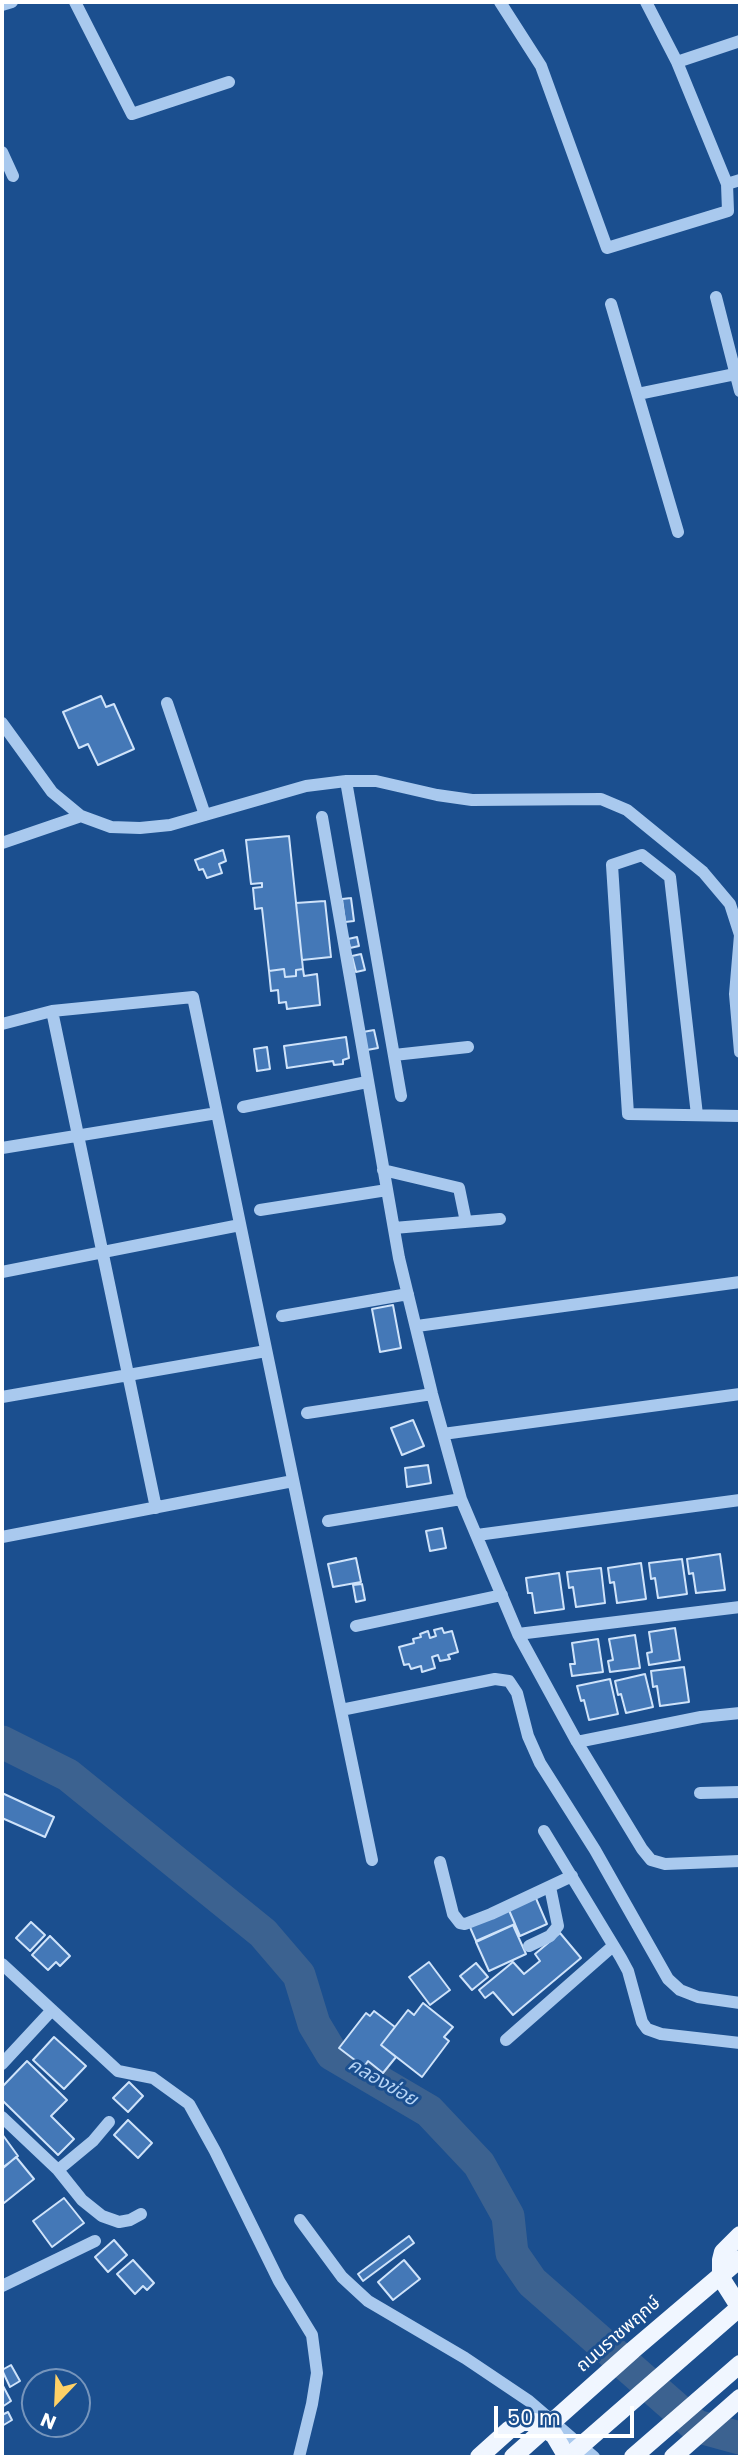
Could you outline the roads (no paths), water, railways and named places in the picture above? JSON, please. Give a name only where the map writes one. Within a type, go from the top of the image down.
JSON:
[{"type":"main road","points":[[479,2457],[509,2430],[522,2422],[535,2421],[554,2435],[567,2457],[740,2307],[722,2278],[721,2259],[723,2252],[740,2235]]},
{"type":"main road","name":"ถนนราชพฤกษ์","points":[[513,2457],[740,2259]]},
{"type":"main road","points":[[633,2457],[740,2364]]},
{"type":"main road","points":[[673,2457],[740,2398]]},
{"type":"street","points":[[2,5],[12,2]]},
{"type":"street","points":[[75,2],[132,114],[229,82]]},
{"type":"street","points":[[500,2],[541,66],[607,248],[728,211],[727,184],[677,62],[646,2]]},
{"type":"street","points":[[677,62],[740,41]]},
{"type":"street","points":[[2,152],[13,176]]},
{"type":"street","points":[[727,184],[740,180]]},
{"type":"street","points":[[716,297],[738,373],[740,391]]},
{"type":"street","points":[[611,304],[678,532]]},
{"type":"street","points":[[638,394],[738,373]]},
{"type":"street","points":[[167,703],[205,815]]},
{"type":"street","points":[[2,723],[52,792],[81,816],[111,827],[170,825],[306,786],[346,781],[376,781],[472,800],[601,799],[627,810],[703,872],[730,904],[740,935],[736,994],[740,1052]]},
{"type":"street","points":[[346,781],[401,1096]]},
{"type":"street","points":[[2,843],[81,816]]},
{"type":"street","points":[[322,817],[394,1228],[432,1394],[461,1499],[518,1634],[577,1742],[642,1849],[651,1860],[665,1864],[740,1861]]},
{"type":"street","points":[[697,1115],[670,877],[642,855],[612,865],[628,1114],[740,1116]]},
{"type":"street","points":[[2,1024],[52,1011],[193,997],[373,1860]]},
{"type":"street","points":[[52,1011],[156,1508]]},
{"type":"street","points":[[394,1055],[468,1046]]},
{"type":"street","points":[[243,1107],[368,1082]]},
{"type":"street","points":[[2,1148],[217,1113]]},
{"type":"street","points":[[383,1170],[458,1188],[466,1222]]},
{"type":"street","points":[[260,1210],[387,1191]]},
{"type":"street","points":[[394,1228],[500,1219]]},
{"type":"street","points":[[2,1272],[240,1225]]},
{"type":"street","points":[[417,1326],[740,1282]]},
{"type":"street","points":[[282,1316],[408,1294]]},
{"type":"street","points":[[2,1397],[266,1351]]},
{"type":"street","points":[[307,1413],[432,1394]]},
{"type":"street","points":[[443,1434],[740,1394]]},
{"type":"street","points":[[2,1537],[293,1481]]},
{"type":"street","points":[[328,1521],[461,1499]]},
{"type":"street","points":[[477,1535],[740,1500]]},
{"type":"street","points":[[356,1626],[502,1595]]},
{"type":"street","points":[[518,1634],[740,1607]]},
{"type":"street","points":[[341,1710],[495,1679],[509,1681],[517,1693],[528,1736],[540,1763],[594,1850],[668,1979],[680,1990],[698,1997],[740,2003]]},
{"type":"street","points":[[577,1742],[701,1717],[740,1713]]},
{"type":"street","points":[[700,1793],[740,1792]]},
{"type":"street","points":[[544,1831],[628,1971],[642,2022],[647,2029],[661,2034],[740,2043]]},
{"type":"street","points":[[440,1862],[453,1914],[460,1923],[465,1924],[572,1876]]},
{"type":"street","points":[[529,1946],[550,1936],[558,1926],[550,1887]]},
{"type":"street","points":[[506,2040],[613,1945]]},
{"type":"street","points":[[2,1964],[118,2071],[153,2078],[189,2105],[215,2151],[279,2281],[312,2335],[317,2373],[299,2457]]},
{"type":"street","points":[[2,2064],[52,2010]]},
{"type":"street","points":[[2,2117],[58,2170],[82,2200],[102,2216],[119,2222],[141,2214]]},
{"type":"street","points":[[58,2170],[85,2148],[109,2122]]},
{"type":"street","points":[[300,2220],[342,2277],[368,2301],[465,2358],[529,2402],[594,2457]]},
{"type":"street","points":[[2,2286],[95,2241]]},
{"type":"waterway","name":"คลองข่อย","points":[[2,1742],[68,1775],[263,1933],[299,1975],[314,2024],[332,2054],[429,2111],[479,2164],[508,2216],[512,2253],[532,2282],[696,2426],[740,2438]]}]
